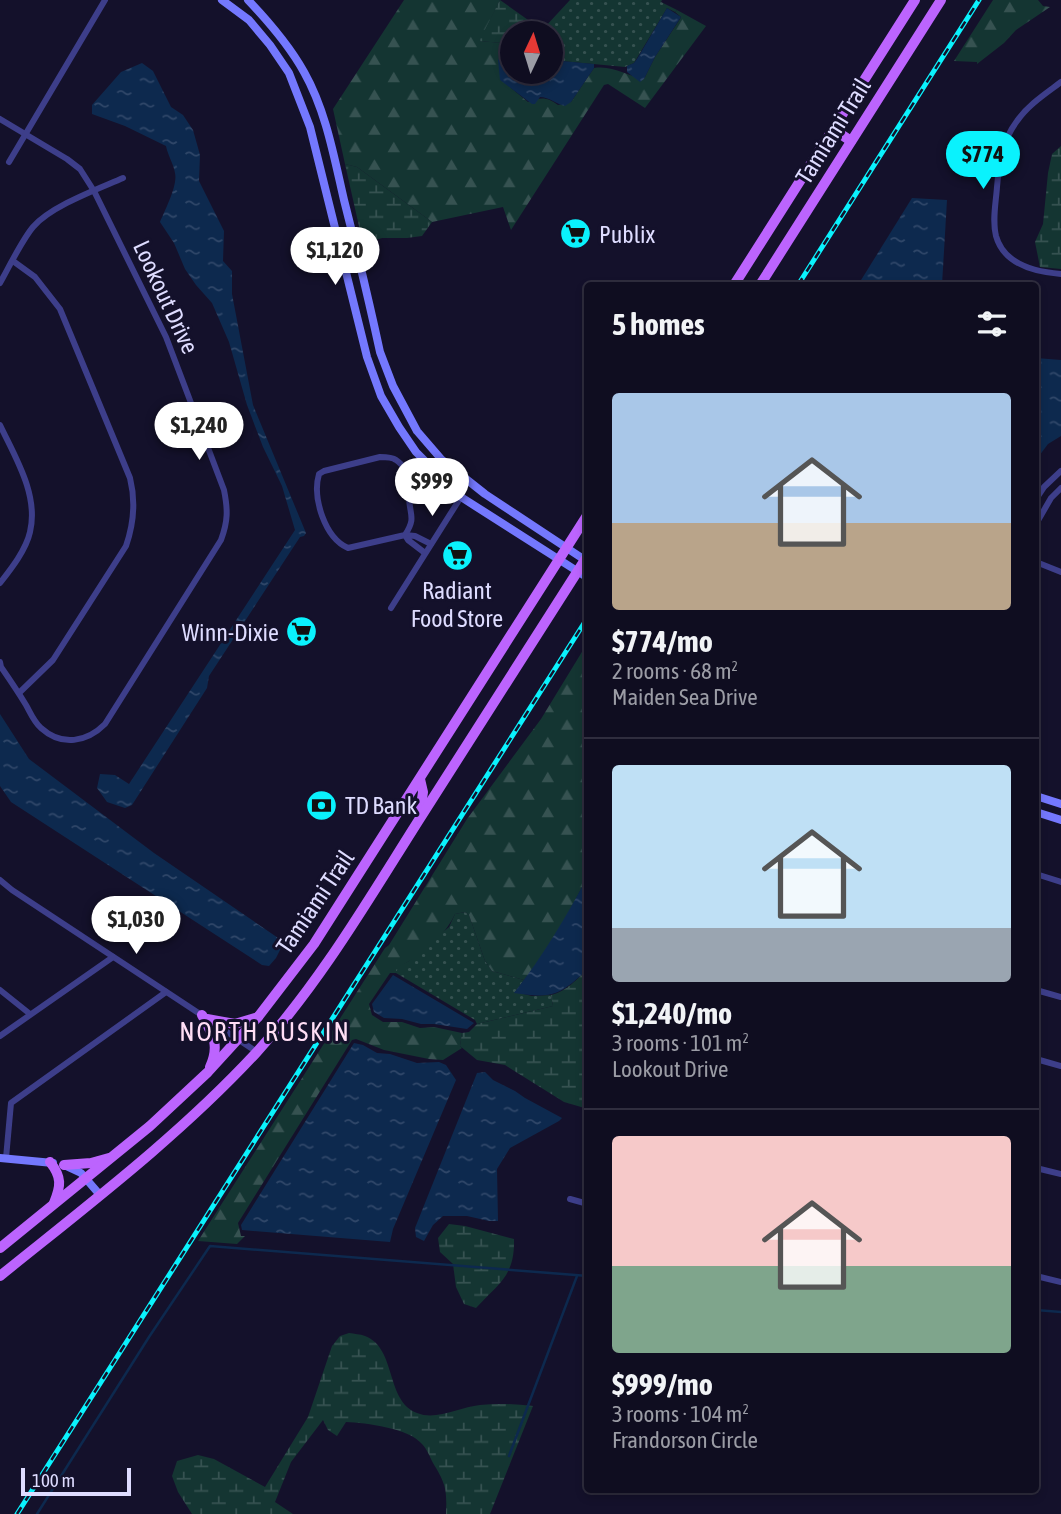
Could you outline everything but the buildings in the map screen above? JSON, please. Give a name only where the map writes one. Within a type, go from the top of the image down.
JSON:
[{"type":"main road","points":[[222,0],[249,20],[270,45],[289,73],[303,106],[324,178],[367,357],[381,396],[399,427],[416,452],[461,497],[584,575]]},
{"type":"main road","points":[[248,0],[287,45],[315,95],[329,135],[380,352],[393,386],[417,431],[442,460],[471,483],[584,557]]},
{"type":"main road","name":"Tamiami Trail","points":[[736,282],[915,0]]},
{"type":"main road","name":"Tamiami Trail","points":[[762,282],[941,0]]},
{"type":"main road","points":[[833,129],[851,141]]},
{"type":"main road","points":[[461,497],[471,483]]},
{"type":"main road","name":"Tamiami Trail","points":[[0,1248],[150,1126],[208,1072],[258,1017],[314,944],[584,520]]},
{"type":"main road","name":"Tamiami Trail","points":[[0,1276],[183,1125],[257,1052],[332,956],[584,563]]},
{"type":"main road","points":[[419,820],[423,792],[420,779]]},
{"type":"main road","points":[[1039,797],[1061,804]]},
{"type":"main road","points":[[1039,813],[1061,820]]},
{"type":"main road","points":[[204,1017],[235,1024],[258,1017]]},
{"type":"main road","points":[[204,1017],[216,1044],[208,1072]]},
{"type":"main road","points":[[64,1165],[91,1163],[113,1157]]},
{"type":"main road","points":[[3,1158],[50,1162],[75,1169],[100,1195]]},
{"type":"main road","points":[[50,1162],[59,1179],[53,1206]]},
{"type":"street","points":[[9,162],[105,0]]},
{"type":"street","points":[[1061,82],[1027,108],[1004,142],[994,220],[996,236],[1008,256],[1033,270],[1061,274]]},
{"type":"street","name":"Lookout Drive","points":[[0,119],[67,159],[80,169],[94,191],[166,337],[224,491],[228,509],[221,540],[97,733],[85,739],[53,737],[39,727],[19,693]]},
{"type":"street","points":[[0,283],[32,228],[41,219],[123,178]]},
{"type":"street","points":[[0,662],[19,693],[53,660],[125,546],[132,528],[134,492],[60,309],[35,277],[13,261]]},
{"type":"street","points":[[0,425],[23,474],[33,511],[30,534],[14,566],[0,583]]},
{"type":"street","points":[[405,535],[411,526],[409,498],[412,484],[411,477],[397,460],[377,457],[319,474],[316,490],[322,512],[333,536],[341,545],[348,548],[405,535],[415,536],[431,544]]},
{"type":"street","points":[[1039,494],[1061,471]]},
{"type":"street","points":[[1039,519],[1051,498],[1061,488]]},
{"type":"street","points":[[391,608],[461,497]]},
{"type":"street","points":[[405,535],[425,553]]},
{"type":"street","points":[[1039,563],[1061,572]]},
{"type":"street","points":[[1039,875],[1061,882]]},
{"type":"street","points":[[0,880],[257,1052]]},
{"type":"street","points":[[0,1036],[113,957]]},
{"type":"street","points":[[0,990],[30,1014]]},
{"type":"street","points":[[1039,991],[1061,997]]},
{"type":"street","points":[[3,1158],[11,1103],[166,992]]},
{"type":"street","points":[[1039,1060],[1061,1066]]},
{"type":"street","points":[[1039,1169],[1061,1174]]},
{"type":"street","points":[[570,1199],[584,1203]]},
{"type":"street","points":[[1039,1277],[1061,1282]]},
{"type":"green space","points":[[404,0],[500,0],[480,41],[500,43],[500,84],[506,84],[528,102],[544,99],[558,105],[571,102],[594,68],[614,69],[644,79],[681,17],[675,12],[677,10],[706,26],[645,108],[608,84],[604,85],[511,230],[503,207],[432,222],[357,167],[345,164],[333,109]]},
{"type":"green space","points":[[500,0],[530,21],[500,21],[500,43],[479,41]]},
{"type":"green space","points":[[570,0],[662,0],[661,2],[677,10],[675,12],[667,8],[634,63],[625,67],[564,61],[564,21],[551,21]]},
{"type":"green space","points":[[993,0],[1038,0],[1043,6],[1050,7],[1016,30],[977,64],[954,61]]},
{"type":"green space","points":[[1061,146],[1061,269],[1040,267],[1035,242],[1043,224],[1052,154]]},
{"type":"green space","points":[[345,164],[357,167],[432,222],[422,236],[382,238],[363,244]]},
{"type":"green space","points":[[584,649],[584,884],[563,923],[535,966],[524,980],[492,971],[485,961],[469,915],[465,912],[455,914],[430,946],[399,967],[396,973],[390,973],[369,1004],[372,1015],[383,1022],[402,1022],[420,1028],[434,1027],[462,1033],[462,1048],[443,1060],[429,1059],[352,1040],[238,1223],[241,1236],[245,1236],[237,1244],[198,1241],[467,819],[541,719]]},
{"type":"green space","points":[[465,912],[469,915],[485,961],[492,971],[524,980],[515,992],[532,996],[551,995],[553,1006],[477,1024],[475,1020],[396,973],[395,970],[399,966],[409,961],[449,927],[455,914]]},
{"type":"green space","points":[[584,973],[584,1108],[564,1102],[505,1065],[477,1060],[460,1046],[462,1033],[469,1032],[477,1024],[553,1006],[551,995],[576,981]]},
{"type":"green space","points":[[449,1224],[514,1239],[512,1262],[504,1278],[476,1308],[464,1304],[456,1287],[453,1264],[440,1252],[438,1238]]},
{"type":"green space","points":[[349,1333],[365,1336],[375,1342],[387,1362],[400,1398],[407,1407],[417,1413],[440,1415],[487,1404],[533,1406],[490,1514],[446,1514],[443,1482],[425,1448],[416,1439],[387,1427],[346,1422],[337,1436],[328,1430],[323,1420],[291,1462],[275,1502],[293,1514],[192,1514],[178,1492],[172,1476],[177,1461],[198,1455],[214,1459],[265,1487],[308,1417],[332,1346],[340,1336]]},
{"type":"water","points":[[667,8],[681,17],[640,82],[627,72],[627,66],[637,59]]},
{"type":"water","points":[[564,61],[594,64],[571,102],[565,106],[540,97],[532,104],[505,84],[564,84]]},
{"type":"water","points":[[142,63],[153,71],[171,107],[183,115],[193,130],[200,155],[199,181],[224,231],[223,261],[232,271],[232,294],[253,405],[306,533],[300,537],[209,676],[207,688],[132,805],[125,808],[107,802],[97,788],[100,774],[115,775],[129,784],[295,530],[282,486],[263,447],[247,405],[229,342],[212,303],[185,269],[174,243],[160,222],[175,184],[174,170],[166,146],[92,114],[92,105],[121,72]]},
{"type":"water","points":[[912,198],[947,200],[942,282],[860,282]]},
{"type":"water","points":[[1039,358],[1061,360],[1061,436],[1048,444],[1039,456]]},
{"type":"water","points":[[0,714],[29,759],[154,853],[284,942],[269,966],[262,965],[11,802],[0,786]]},
{"type":"water","points":[[584,883],[584,973],[563,990],[555,993],[514,993],[554,936]]},
{"type":"water","points":[[393,975],[474,1023],[467,1029],[384,1018],[374,1012],[372,1004]]},
{"type":"water","points":[[354,1043],[377,1053],[390,1054],[417,1063],[439,1062],[446,1065],[456,1080],[393,1229],[390,1242],[242,1230],[241,1225]]},
{"type":"water","points":[[485,1072],[493,1080],[562,1118],[510,1148],[497,1169],[498,1221],[467,1216],[443,1216],[433,1225],[424,1241],[416,1237],[415,1228],[477,1073]]},
{"type":"waterway","points":[[37,1514],[210,1246],[584,1276]]},
{"type":"waterway","points":[[509,1456],[577,1276]]},
{"type":"waterway","points":[[1039,1310],[1061,1312]]},
{"type":"railway","points":[[800,282],[979,0]]},
{"type":"railway","points":[[17,1514],[584,623]]},
{"type":"place","name":"Publix","points":[[576,234]]},
{"type":"place","name":"Radiant Food Store","points":[[457,556]]},
{"type":"place","name":"Winn-Dixie","points":[[302,632]]},
{"type":"place","name":"TD Bank","points":[[322,805]]},
{"type":"district","name":"NORTH RUSKIN","points":[[265,1032]]}]
